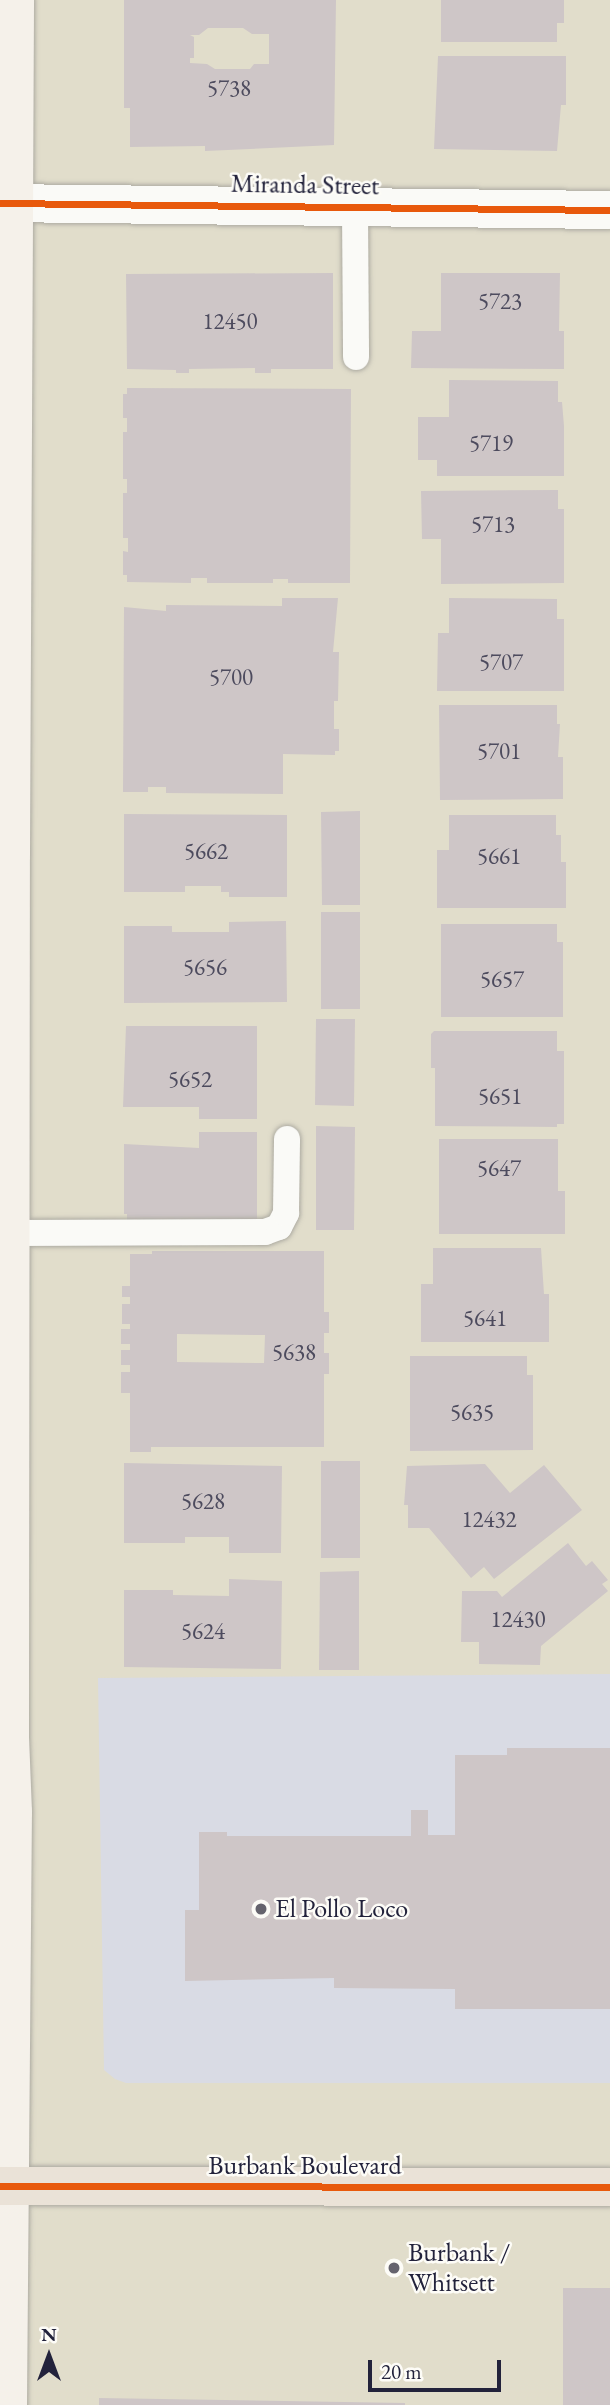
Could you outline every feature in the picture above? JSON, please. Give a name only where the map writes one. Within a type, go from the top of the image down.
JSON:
[{"type":"main road","points":[[8,2405],[5,2186],[6,1481],[12,1233],[6,855],[7,203],[15,0]]},
{"type":"main road","name":"Burbank Boulevard","points":[[5,2186],[610,2187]]},
{"type":"street","name":"Miranda Street","points":[[7,203],[610,210]]},
{"type":"lane","points":[[355,206],[356,357]]},
{"type":"lane","points":[[12,1233],[265,1232],[279,1227],[286,1213],[287,1139]]},
{"type":"shaded area","points":[[610,1674],[610,2083],[126,2083],[115,2079],[104,2070],[98,1678]]},
{"type":"building","points":[[124,0],[336,0],[334,145],[205,151],[205,146],[130,147],[130,108],[124,108]],"holes":[[[208,28],[243,28],[252,34],[269,34],[269,64],[254,64],[250,69],[215,69],[207,64],[190,63],[190,58],[194,58],[194,37],[190,35],[199,35]]]},
{"type":"building","points":[[441,0],[564,0],[564,23],[557,23],[557,42],[441,42]]},
{"type":"building","points":[[438,56],[566,56],[566,105],[561,105],[557,151],[434,149]]},
{"type":"building","points":[[333,273],[333,369],[271,369],[271,373],[255,373],[255,368],[189,369],[189,373],[176,373],[176,370],[127,369],[126,274]]},
{"type":"building","points":[[441,273],[560,273],[559,331],[564,331],[564,369],[411,368],[412,331],[441,331]]},
{"type":"building","points":[[449,380],[558,381],[558,402],[562,402],[564,426],[564,476],[437,476],[437,460],[418,460],[418,417],[449,417]]},
{"type":"building","points":[[127,388],[351,389],[350,583],[288,583],[288,579],[273,579],[273,583],[207,583],[207,578],[191,578],[191,583],[127,582],[127,575],[123,575],[123,551],[128,552],[128,538],[123,538],[123,493],[127,493],[127,479],[123,479],[123,432],[127,432],[127,418],[123,418],[123,394],[127,394]]},
{"type":"building","points":[[558,490],[558,509],[564,509],[564,583],[441,584],[441,539],[422,539],[421,491]]},
{"type":"building","points":[[282,598],[338,598],[333,652],[339,652],[338,701],[334,701],[334,729],[339,729],[339,751],[335,751],[335,755],[283,754],[283,794],[166,793],[166,787],[148,787],[148,792],[123,792],[124,607],[166,611],[166,605],[282,606]]},
{"type":"building","points":[[449,598],[557,599],[557,619],[564,619],[564,691],[437,691],[438,633],[449,633]]},
{"type":"building","points":[[439,705],[557,705],[557,724],[560,724],[558,757],[563,757],[563,799],[440,800]]},
{"type":"building","points":[[360,811],[360,905],[322,905],[321,812]]},
{"type":"building","points":[[124,814],[287,815],[287,897],[229,897],[229,892],[221,892],[221,886],[185,886],[185,892],[124,892]]},
{"type":"building","points":[[449,815],[556,815],[556,835],[561,835],[561,862],[566,862],[566,908],[437,908],[437,850],[449,850]]},
{"type":"building","points":[[321,912],[360,912],[360,1009],[321,1009]]},
{"type":"building","points":[[286,921],[287,1002],[124,1003],[124,926],[172,926],[172,932],[229,932],[229,922]]},
{"type":"building","points":[[441,924],[557,924],[557,942],[563,942],[563,1017],[441,1017]]},
{"type":"building","points":[[316,1019],[355,1019],[354,1106],[315,1105]]},
{"type":"building","points":[[126,1026],[257,1026],[257,1119],[199,1119],[199,1107],[123,1107]]},
{"type":"building","points":[[434,1031],[557,1031],[557,1051],[564,1051],[564,1124],[557,1124],[557,1127],[435,1126],[435,1068],[431,1068],[431,1034]]},
{"type":"building","points":[[316,1126],[355,1127],[354,1230],[316,1230]]},
{"type":"building","points":[[199,1132],[257,1132],[257,1225],[127,1224],[127,1214],[124,1214],[124,1144],[199,1148]]},
{"type":"building","points":[[439,1139],[558,1139],[558,1191],[565,1191],[565,1234],[439,1234]]},
{"type":"building","points":[[433,1248],[541,1248],[544,1294],[549,1294],[549,1342],[421,1342],[421,1284],[433,1284]]},
{"type":"building","points":[[152,1251],[324,1251],[324,1312],[329,1312],[329,1333],[324,1333],[324,1353],[329,1353],[329,1374],[324,1374],[324,1447],[151,1447],[151,1452],[130,1452],[130,1393],[121,1393],[121,1372],[130,1372],[130,1365],[121,1365],[121,1350],[130,1350],[130,1344],[121,1344],[121,1329],[130,1329],[130,1324],[122,1324],[122,1304],[130,1304],[130,1297],[122,1297],[122,1286],[130,1286],[130,1254],[152,1254]],"holes":[[[177,1334],[265,1335],[264,1363],[177,1362]]]},
{"type":"building","points":[[410,1356],[527,1356],[527,1375],[533,1375],[533,1450],[410,1451]]},
{"type":"building","points":[[321,1461],[360,1461],[360,1558],[321,1558]]},
{"type":"building","points":[[124,1463],[282,1466],[281,1553],[229,1553],[229,1537],[185,1537],[185,1543],[124,1543]]},
{"type":"building","points":[[485,1464],[510,1493],[544,1465],[582,1510],[494,1579],[484,1567],[471,1578],[429,1528],[408,1528],[408,1505],[404,1505],[407,1466]]},
{"type":"building","points":[[568,1543],[586,1566],[592,1561],[608,1580],[602,1584],[608,1591],[541,1646],[540,1665],[479,1664],[479,1642],[461,1642],[462,1591],[497,1591],[502,1597]]},
{"type":"building","points":[[359,1571],[359,1670],[319,1670],[320,1572]]},
{"type":"building","points":[[229,1579],[282,1581],[281,1669],[124,1667],[124,1590],[173,1590],[173,1595],[229,1596]]},
{"type":"building","points":[[507,1748],[610,1748],[610,2009],[455,2009],[455,1989],[334,1988],[334,1978],[185,1981],[185,1910],[199,1910],[199,1832],[227,1832],[227,1836],[411,1836],[411,1810],[428,1810],[428,1835],[455,1835],[455,1755],[507,1755]]},
{"type":"building","points":[[563,2288],[610,2288],[610,2405],[563,2405]]},
{"type":"building","points":[[99,2398],[405,2403],[405,2405],[99,2405]]},
{"type":"cycle path","points":[[0,203],[610,210]]},
{"type":"cycle path","points":[[0,2186],[610,2187]]},
{"type":"place","name":"El Pollo Loco","points":[[261,1909]]},
{"type":"place","name":"Burbank / Whitsett","points":[[394,2268]]}]
